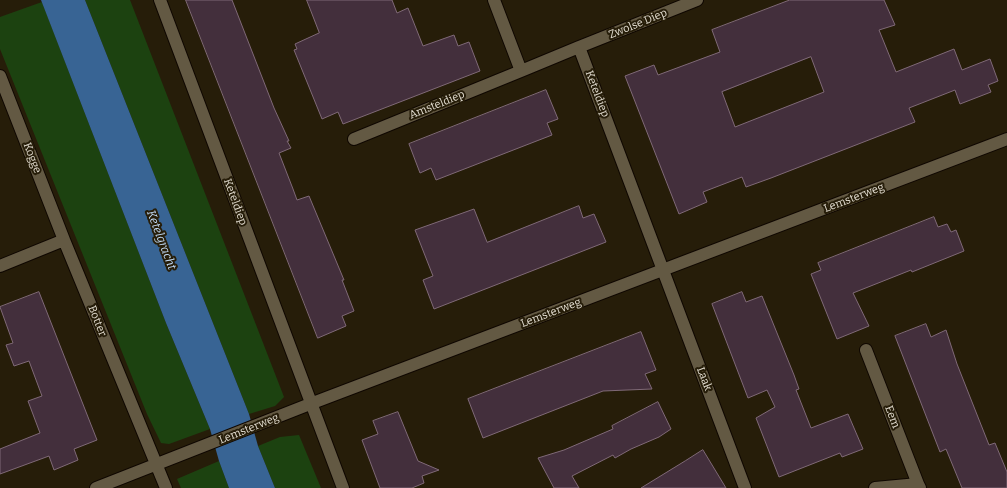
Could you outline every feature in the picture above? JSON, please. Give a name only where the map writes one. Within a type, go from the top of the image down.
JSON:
[{"type":"street","name":"Keteldiep","points":[[160,0],[310,404],[343,488]]},
{"type":"street","points":[[494,0],[521,71],[579,48]]},
{"type":"street","name":"Zwolse Diep","points":[[579,48],[697,0]]},
{"type":"street","name":"Keteldiep","points":[[579,48],[663,270]]},
{"type":"street","name":"Amsteldiep","points":[[354,139],[521,71]]},
{"type":"street","name":"Kogge","points":[[0,76],[64,240]]},
{"type":"street","name":"Lemsterweg","points":[[96,488],[310,404],[1007,140]]},
{"type":"street","points":[[0,266],[64,240]]},
{"type":"street","name":"Botter","points":[[64,240],[166,488]]},
{"type":"street","name":"Laak","points":[[663,270],[745,488]]},
{"type":"street","name":"Eem","points":[[866,350],[919,486],[875,488]]},
{"type":"green space","points":[[85,0],[130,0],[284,397],[275,406],[249,414]]},
{"type":"green space","points":[[42,2],[166,323],[210,429],[169,444],[161,443],[147,414],[0,49],[0,17]]},
{"type":"green space","points":[[299,435],[321,488],[275,488],[258,446],[280,437]]},
{"type":"green space","points":[[219,461],[229,488],[181,488],[177,479]]},
{"type":"water","name":"Ketelgracht","points":[[41,0],[85,0],[249,414],[258,446],[275,488],[229,488],[219,461],[210,429],[166,323]]},
{"type":"building","points":[[186,0],[232,0],[274,108],[289,141],[287,141],[291,148],[279,153],[297,200],[309,196],[344,280],[342,280],[354,311],[342,316],[346,326],[318,338]]},
{"type":"building","points":[[307,0],[392,0],[397,13],[408,8],[423,46],[454,35],[458,46],[469,42],[480,71],[343,124],[338,112],[322,119],[294,50],[297,49],[295,44],[319,33]]},
{"type":"building","points":[[790,0],[884,0],[895,25],[879,30],[896,72],[954,49],[962,70],[990,59],[998,81],[988,85],[991,92],[960,104],[955,90],[909,108],[915,122],[771,178],[746,187],[742,177],[703,192],[707,202],[679,214],[625,76],[654,65],[658,75],[720,52],[712,30]],"holes":[[[811,57],[824,92],[735,127],[722,92]]]},
{"type":"building","points":[[546,90],[558,119],[547,123],[552,135],[436,180],[431,168],[420,173],[409,144]]},
{"type":"building","points":[[579,206],[583,218],[594,214],[606,242],[434,309],[423,280],[433,276],[415,230],[474,209],[487,242]]},
{"type":"building","points":[[934,217],[938,227],[947,224],[951,232],[956,230],[964,251],[912,272],[911,270],[853,293],[869,326],[837,339],[811,274],[821,270],[818,263]]},
{"type":"building","points":[[39,292],[97,440],[74,449],[78,460],[54,470],[49,456],[0,474],[0,449],[40,433],[28,401],[42,396],[29,361],[14,366],[6,345],[13,343],[0,307]]},
{"type":"building","points":[[742,292],[746,302],[762,296],[794,375],[799,389],[796,390],[811,428],[848,414],[863,449],[842,457],[840,453],[779,477],[756,418],[775,407],[767,390],[748,398],[712,304]]},
{"type":"building","points":[[926,324],[931,337],[946,330],[957,364],[989,445],[995,443],[1007,472],[1007,488],[962,488],[946,449],[940,452],[895,336]]},
{"type":"building","points":[[641,332],[656,370],[645,374],[652,389],[603,391],[483,438],[468,399]]},
{"type":"building","points":[[658,402],[671,429],[659,437],[631,449],[615,458],[613,455],[572,476],[579,488],[554,488],[538,458],[564,450],[613,429],[612,426]]},
{"type":"building","points":[[398,412],[418,461],[439,470],[422,476],[424,483],[412,488],[380,488],[362,440],[378,434],[373,421]]},
{"type":"building","points":[[703,450],[726,488],[641,488],[685,461]]}]
